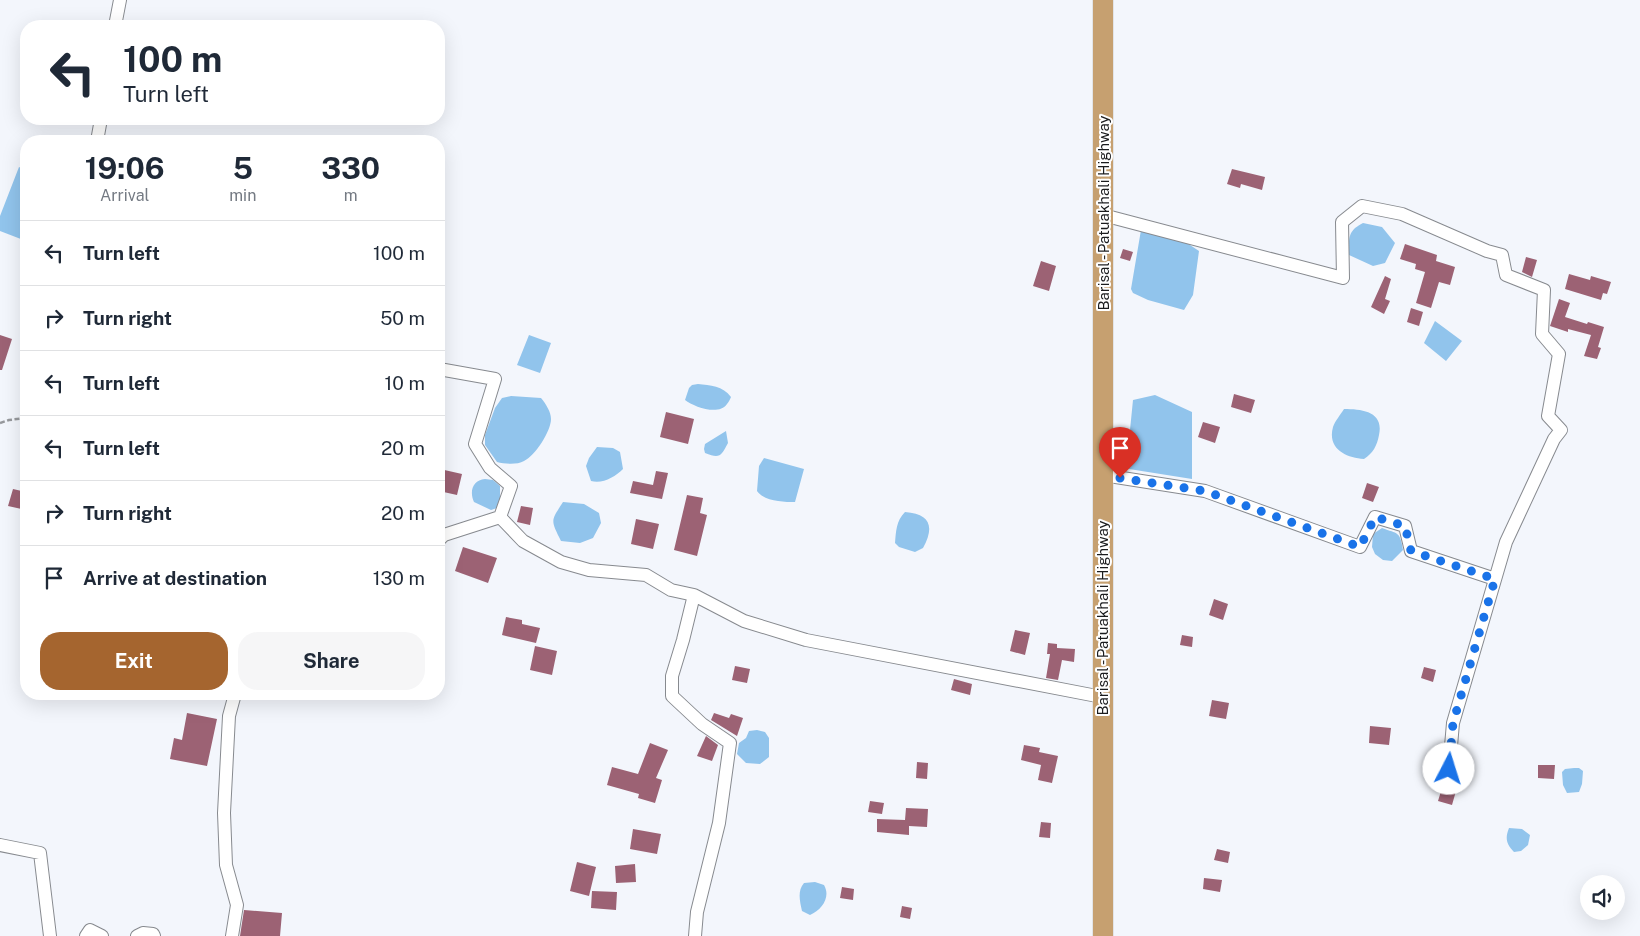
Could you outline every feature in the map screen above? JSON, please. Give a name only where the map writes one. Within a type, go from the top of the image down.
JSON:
[{"type":"highway","name":"Barisal - Patuakhali Highway","points":[[1103,0],[1103,936]]},
{"type":"street","points":[[116,20],[120,0]]},
{"type":"street","points":[[1103,215],[1344,278],[1342,222],[1362,206],[1402,214],[1487,251],[1502,255],[1506,275],[1544,290],[1542,334],[1559,354],[1548,416],[1561,430],[1554,439],[1506,542],[1453,723],[1449,769]]},
{"type":"street","points":[[445,370],[495,379],[475,444],[490,468],[510,486],[500,517]]},
{"type":"street","points":[[1103,475],[1205,491],[1360,547],[1375,517],[1405,526],[1411,551],[1495,579]]},
{"type":"street","points":[[445,535],[500,517]]},
{"type":"street","points":[[500,517],[523,541],[561,562],[589,570],[646,575],[671,590],[694,596],[744,620],[806,640],[1102,697]]},
{"type":"street","points":[[694,596],[684,640],[672,676],[672,696],[702,724],[730,743],[718,823],[697,912],[694,936]]},
{"type":"street","points":[[232,936],[237,905],[226,865],[224,813],[229,716],[233,700]]},
{"type":"street","points":[[0,845],[40,853],[50,936]]},
{"type":"street","points":[[86,936],[90,930],[102,936]]},
{"type":"street","points":[[138,936],[143,933],[153,934],[154,936]]},
{"type":"path","points":[[0,423],[20,419]]},
{"type":"water","points":[[19,167],[20,239],[0,231],[0,216]]},
{"type":"water","points":[[1363,223],[1382,227],[1395,243],[1385,263],[1373,266],[1349,255],[1350,236],[1354,229]]},
{"type":"water","points":[[1141,230],[1178,237],[1199,251],[1193,295],[1184,310],[1148,300],[1133,293],[1131,289]]},
{"type":"water","points":[[1435,321],[1462,341],[1446,361],[1424,343]]},
{"type":"water","points":[[529,335],[551,343],[540,373],[517,365]]},
{"type":"water","points":[[698,384],[720,388],[731,397],[723,408],[713,410],[694,405],[685,400],[689,388],[692,385]]},
{"type":"water","points":[[1155,395],[1192,412],[1192,479],[1129,469],[1129,440],[1133,400]]},
{"type":"water","points":[[511,396],[541,398],[548,408],[551,419],[545,436],[533,454],[521,462],[511,464],[497,462],[485,445],[485,435],[495,408],[502,398]]},
{"type":"water","points":[[1344,409],[1365,411],[1378,421],[1380,427],[1377,443],[1372,452],[1364,459],[1351,457],[1335,447],[1332,435],[1333,427]]},
{"type":"water","points":[[726,431],[728,443],[722,453],[714,456],[705,453],[705,444]]},
{"type":"water","points":[[597,447],[613,448],[620,452],[623,469],[616,475],[600,482],[591,481],[586,466]]},
{"type":"water","points":[[764,458],[804,469],[795,502],[769,499],[757,491],[759,466]]},
{"type":"water","points":[[485,479],[493,480],[500,486],[500,502],[497,508],[491,510],[474,502],[472,494],[475,484]]},
{"type":"water","points":[[563,502],[584,504],[599,513],[601,523],[593,538],[580,543],[561,541],[553,520]]},
{"type":"water","points":[[905,512],[920,515],[928,522],[929,533],[927,540],[923,548],[915,552],[899,547],[895,543],[898,523]]},
{"type":"water","points":[[1382,528],[1397,534],[1401,539],[1403,550],[1392,561],[1383,560],[1375,554],[1372,547],[1373,534]]},
{"type":"water","points":[[749,731],[765,732],[769,738],[769,757],[760,764],[746,763],[737,754],[739,743],[746,738]]},
{"type":"water","points":[[1579,768],[1583,771],[1579,792],[1567,793],[1563,785],[1562,772],[1565,769]]},
{"type":"water","points":[[1509,828],[1522,829],[1530,835],[1528,845],[1521,851],[1514,852],[1509,846],[1507,835]]},
{"type":"water","points":[[815,882],[824,885],[826,898],[822,906],[810,915],[802,911],[800,893],[804,883]]},
{"type":"building","points":[[1232,169],[1265,177],[1262,190],[1241,184],[1240,188],[1227,184]]},
{"type":"building","points":[[1405,244],[1437,255],[1436,261],[1455,267],[1450,285],[1439,282],[1431,308],[1416,303],[1425,272],[1415,269],[1416,264],[1400,259]]},
{"type":"building","points":[[1123,249],[1133,252],[1130,261],[1120,258]]},
{"type":"building","points":[[1526,257],[1537,260],[1532,277],[1522,272]]},
{"type":"building","points":[[1041,261],[1056,266],[1049,291],[1033,286]]},
{"type":"building","points":[[1569,274],[1590,280],[1591,276],[1611,282],[1607,294],[1603,293],[1601,300],[1565,289]]},
{"type":"building","points":[[1385,276],[1391,279],[1385,299],[1390,301],[1384,314],[1371,307]]},
{"type":"building","points":[[1559,299],[1570,303],[1565,317],[1604,327],[1598,347],[1601,348],[1597,359],[1584,356],[1591,335],[1568,329],[1568,332],[1550,326]]},
{"type":"building","points":[[1411,308],[1423,312],[1419,326],[1407,322]]},
{"type":"building","points":[[0,335],[12,339],[2,370],[0,370]]},
{"type":"building","points":[[1234,394],[1255,400],[1251,413],[1231,407]]},
{"type":"building","points":[[666,412],[694,419],[688,444],[660,437]]},
{"type":"building","points":[[1203,422],[1220,427],[1215,443],[1198,437]]},
{"type":"building","points":[[445,470],[462,474],[457,495],[445,492]]},
{"type":"building","points":[[656,471],[668,473],[662,499],[630,493],[633,481],[653,485]]},
{"type":"building","points":[[1367,483],[1379,487],[1373,502],[1362,498]]},
{"type":"building","points":[[13,489],[20,491],[20,509],[8,506]]},
{"type":"building","points":[[687,495],[703,498],[700,513],[707,515],[697,556],[674,550]]},
{"type":"building","points":[[521,506],[533,508],[530,525],[517,522]]},
{"type":"building","points":[[636,519],[659,524],[653,549],[631,544]]},
{"type":"building","points":[[463,547],[497,558],[488,583],[455,571]]},
{"type":"building","points":[[1214,599],[1228,604],[1223,620],[1209,615]]},
{"type":"building","points":[[506,617],[522,620],[522,624],[540,628],[536,643],[502,635]]},
{"type":"building","points":[[1015,630],[1030,633],[1025,655],[1010,651]]},
{"type":"building","points":[[1182,635],[1193,637],[1192,647],[1180,645]]},
{"type":"building","points":[[1048,643],[1057,644],[1057,648],[1075,649],[1074,662],[1062,660],[1058,680],[1046,678],[1050,654],[1047,654]]},
{"type":"building","points":[[535,646],[557,651],[552,675],[530,670]]},
{"type":"building","points":[[735,666],[750,669],[747,683],[732,680]]},
{"type":"building","points":[[1424,667],[1436,670],[1433,682],[1421,678]]},
{"type":"building","points":[[954,679],[972,684],[970,695],[951,690]]},
{"type":"building","points":[[1212,700],[1229,703],[1226,719],[1209,716]]},
{"type":"building","points":[[187,713],[217,719],[207,766],[170,759],[174,738],[182,740]]},
{"type":"building","points":[[714,713],[729,718],[731,714],[743,718],[737,736],[711,720]]},
{"type":"building","points":[[1370,726],[1391,728],[1389,745],[1369,743]]},
{"type":"building","points":[[706,736],[718,745],[712,761],[697,756]]},
{"type":"building","points":[[650,743],[668,750],[656,778],[662,780],[655,803],[638,798],[639,794],[607,785],[612,767],[638,774]]},
{"type":"building","points":[[1024,745],[1040,748],[1039,752],[1058,756],[1052,783],[1038,780],[1041,765],[1021,760]]},
{"type":"building","points":[[917,762],[928,763],[927,779],[916,778]]},
{"type":"building","points":[[1538,765],[1555,765],[1554,779],[1538,778]]},
{"type":"building","points":[[1442,788],[1456,791],[1452,805],[1438,801]]},
{"type":"building","points":[[870,801],[884,803],[882,814],[868,812]]},
{"type":"building","points":[[906,808],[928,809],[927,827],[909,826],[909,835],[877,832],[877,819],[905,820]]},
{"type":"building","points":[[1041,822],[1051,823],[1050,838],[1039,837]]},
{"type":"building","points":[[633,829],[661,834],[657,854],[630,849]]},
{"type":"building","points":[[1217,849],[1230,852],[1228,863],[1214,860]]},
{"type":"building","points":[[577,862],[596,867],[589,896],[570,891]]},
{"type":"building","points":[[635,864],[636,882],[616,883],[615,866]]},
{"type":"building","points":[[1204,878],[1222,880],[1220,892],[1203,889]]},
{"type":"building","points":[[842,887],[854,889],[853,900],[840,898]]},
{"type":"building","points":[[592,891],[617,892],[616,910],[591,908]]},
{"type":"building","points":[[902,906],[912,908],[910,919],[900,917]]},
{"type":"building","points":[[244,910],[282,913],[280,936],[240,936]]},
{"type":"route","points":[[1120,478],[1205,491],[1360,547],[1375,517],[1405,526],[1411,551],[1495,579],[1453,723],[1449,769]]}]
